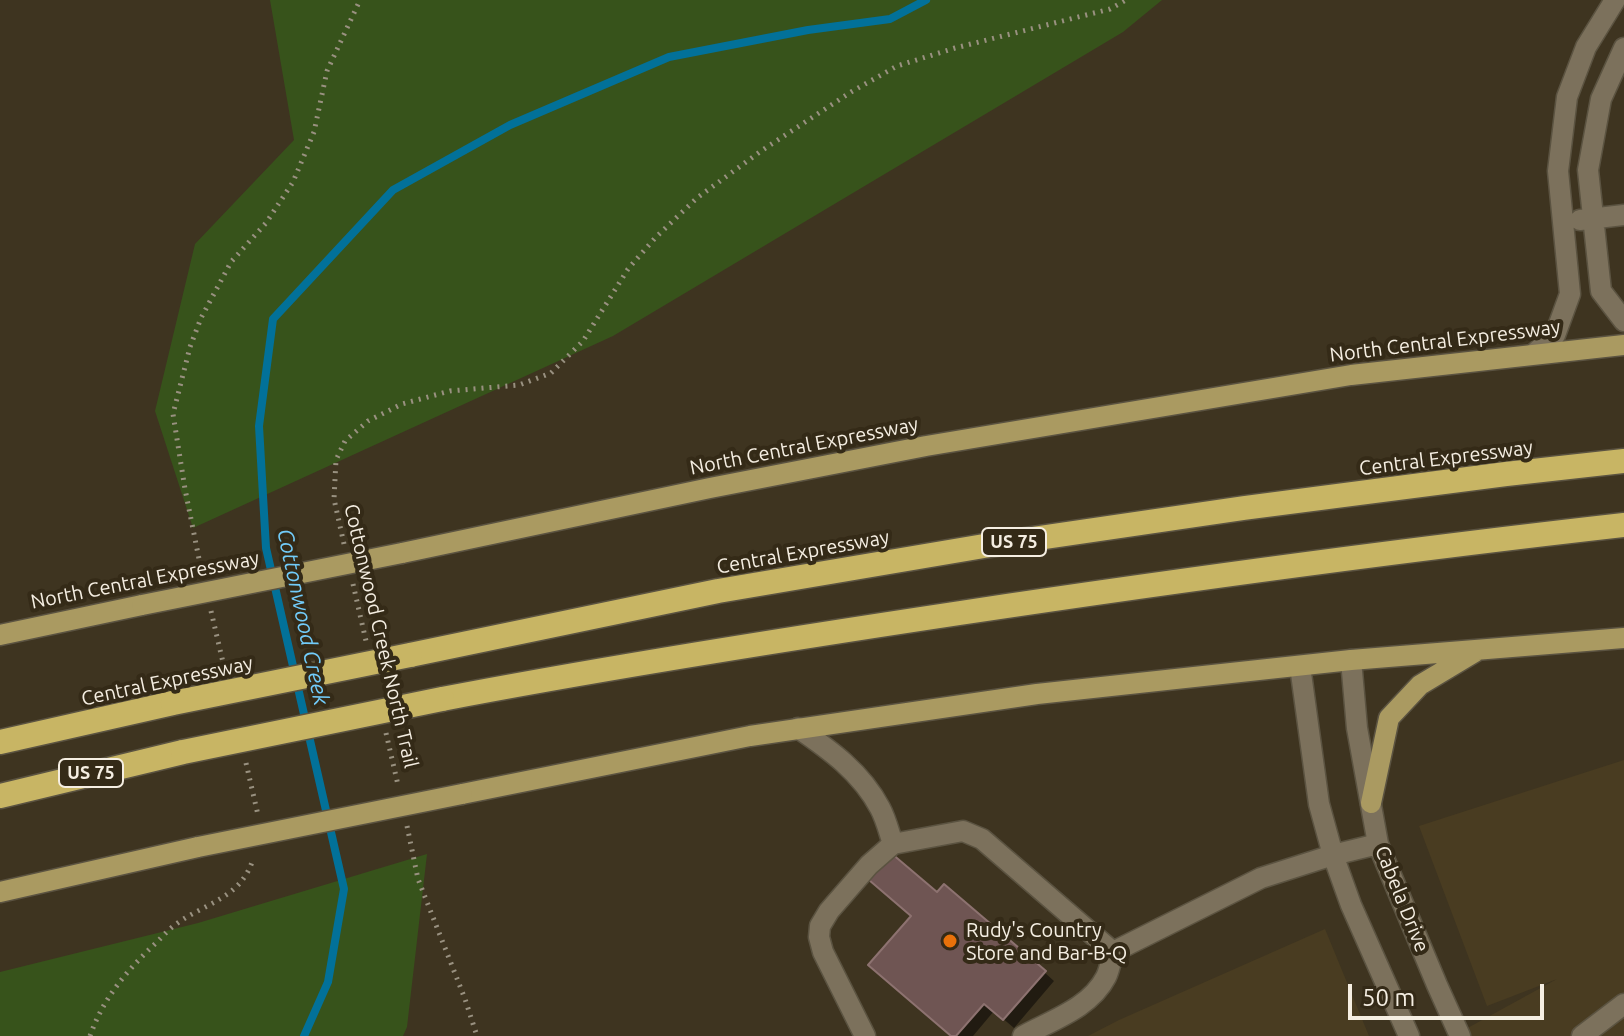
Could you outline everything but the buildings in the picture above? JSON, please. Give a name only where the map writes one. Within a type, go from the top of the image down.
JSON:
[{"type":"highway","name":"Central Expressway","points":[[0,742],[173,703],[718,591],[984,546],[1244,508],[1624,461]]},
{"type":"highway","name":"US 75","points":[[0,796],[183,752],[442,699],[687,655],[1353,557],[1624,525]]},
{"type":"main road","name":"North Central Expressway","points":[[0,635],[926,446],[1351,375],[1624,345]]},
{"type":"main road","points":[[0,892],[198,847],[798,728],[1037,694],[1351,660],[1624,638]]},
{"type":"main road","points":[[1371,803],[1389,718],[1420,685],[1481,649]]},
{"type":"street","points":[[1535,353],[1555,335],[1570,294],[1558,171],[1567,97],[1586,47],[1615,0]]},
{"type":"street","points":[[1624,48],[1601,99],[1588,170],[1601,291],[1624,321]]},
{"type":"street","points":[[1564,221],[1624,215]]},
{"type":"street","name":"Cabela Drive","points":[[1351,660],[1357,728],[1378,844],[1460,1036]]},
{"type":"street","points":[[1300,666],[1319,804],[1333,855],[1351,905],[1409,1036]]},
{"type":"street","points":[[798,728],[834,753],[861,778],[881,809],[893,844]]},
{"type":"street","points":[[865,1036],[823,952],[820,926],[869,865],[893,844],[963,831],[982,839],[1113,952]]},
{"type":"street","points":[[1113,952],[1261,878],[1378,844]]},
{"type":"street","points":[[1023,1036],[1080,1006],[1096,994],[1108,974],[1113,952]]},
{"type":"street","points":[[1582,1036],[1624,1004]]},
{"type":"path","points":[[204,578],[173,414],[190,347],[201,318],[231,262],[266,223],[293,182],[314,132],[327,71],[360,0]]},
{"type":"path","name":"Cottonwood Creek North Trail","points":[[344,545],[334,499],[336,460],[345,441],[368,421],[402,404],[450,391],[519,385],[551,373],[583,341],[628,269],[666,227],[709,189],[761,151],[897,66],[1110,9],[1126,0]]},
{"type":"path","name":"Cottonwood Creek North Trail","points":[[351,575],[368,651]]},
{"type":"path","points":[[210,608],[227,682]]},
{"type":"path","name":"Cottonwood Creek North Trail","points":[[385,727],[399,788]]},
{"type":"path","points":[[245,755],[262,829]]},
{"type":"path","points":[[405,818],[418,879],[477,1036]]},
{"type":"path","points":[[90,1036],[111,992],[137,960],[175,924],[227,896],[249,872],[253,858]]},
{"type":"shaded area","points":[[1624,760],[1624,1036],[1453,1036],[1557,979],[1487,1006],[1419,826]]},
{"type":"shaded area","points":[[1325,929],[1369,1036],[1088,1036],[1119,1020]]},
{"type":"green space","points":[[270,0],[1162,0],[1123,32],[613,336],[193,528],[155,411],[195,244],[294,140]]},
{"type":"green space","points":[[427,854],[407,1027],[403,1036],[0,1036],[0,972],[198,923]]},
{"type":"waterway","name":"Cottonwood Creek","points":[[304,1036],[328,982],[344,889],[266,548],[259,426],[273,319],[393,190],[510,125],[669,57],[808,30],[890,19],[926,0]]},
{"type":"place","name":"Rudy's Country Store and Bar-B-Q","points":[[950,941]]}]
